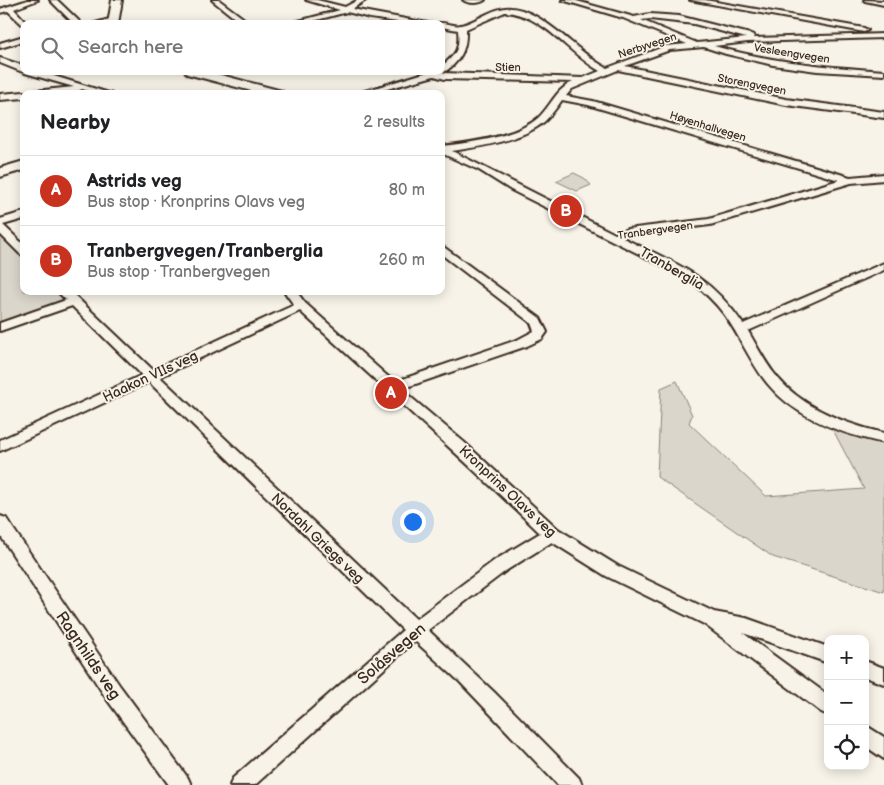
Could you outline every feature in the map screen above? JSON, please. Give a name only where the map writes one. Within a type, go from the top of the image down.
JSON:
[{"type":"main road","points":[[113,20],[117,0]]},
{"type":"main road","points":[[206,75],[263,90]]},
{"type":"main road","points":[[0,173],[20,166]]},
{"type":"street","points":[[0,11],[35,0]]},
{"type":"street","points":[[53,0],[74,20]]},
{"type":"street","points":[[215,0],[242,20]]},
{"type":"street","points":[[309,0],[344,10],[396,20]]},
{"type":"street","points":[[306,20],[344,10],[363,0]]},
{"type":"street","points":[[466,0],[482,0]]},
{"type":"street","name":"Vesleengvegen","points":[[565,0],[634,19],[697,44],[752,59],[818,70],[884,73]]},
{"type":"street","points":[[693,0],[884,35]]},
{"type":"street","points":[[867,0],[884,3]]},
{"type":"street","points":[[9,8],[20,20]]},
{"type":"street","points":[[445,26],[462,28],[506,10],[512,10],[523,14],[555,33],[592,67],[606,71]]},
{"type":"street","points":[[634,19],[647,16],[674,19],[761,40]]},
{"type":"street","points":[[445,68],[458,56],[463,43],[462,28]]},
{"type":"street","name":"Nerbyvegen","points":[[445,148],[472,145],[521,132],[541,120],[559,97],[570,87],[582,80],[669,48],[697,44],[761,40],[884,35]]},
{"type":"street","points":[[0,46],[20,39]]},
{"type":"street","points":[[0,60],[20,68]]},
{"type":"street","name":"Storengvegen","points":[[617,67],[786,102],[884,115]]},
{"type":"street","points":[[41,75],[91,90]]},
{"type":"street","points":[[373,90],[428,75]]},
{"type":"street","name":"Stien","points":[[440,75],[445,77],[582,80]]},
{"type":"street","points":[[67,90],[83,88]]},
{"type":"street","points":[[0,97],[20,95]]},
{"type":"street","name":"Høyenhallvegen","points":[[559,97],[590,103],[814,171],[850,180]]},
{"type":"street","name":"Tranbergvegen","points":[[445,151],[482,168],[515,188],[616,237],[627,232],[710,222],[850,180],[884,177]]},
{"type":"street","points":[[0,223],[20,216]]},
{"type":"street","points":[[0,228],[20,248]]},
{"type":"street","name":"Tranberglia","points":[[616,237],[693,277],[708,287],[729,310],[772,380],[801,406],[861,434],[883,437]]},
{"type":"street","points":[[391,388],[522,343],[537,336],[540,332],[536,321],[445,251]]},
{"type":"street","points":[[742,329],[884,266]]},
{"type":"street","name":"Kronprins Olavs veg","points":[[293,295],[301,306],[391,388],[460,447],[552,534],[612,571],[710,619],[824,703]]},
{"type":"street","points":[[0,328],[67,297]]},
{"type":"street","name":"Nordahl Griegs veg","points":[[67,297],[392,610],[416,630],[572,785]]},
{"type":"street","name":"Haakon VIIs veg","points":[[0,446],[301,306]]},
{"type":"street","name":"Ragnhilds veg","points":[[0,522],[113,692],[181,785]]},
{"type":"street","name":"Solåsvegen","points":[[240,785],[416,630],[501,565],[552,534]]},
{"type":"street","points":[[710,619],[746,626],[824,654]]},
{"type":"street","points":[[869,670],[884,676]]},
{"type":"street","points":[[869,737],[884,749]]},
{"type":"shaded area","points":[[574,173],[584,178],[591,185],[577,191],[556,181]]},
{"type":"shaded area","points":[[0,233],[20,252],[20,295],[60,295],[66,302],[0,324]]},
{"type":"shaded area","points":[[677,381],[692,415],[689,423],[766,496],[864,489],[832,428],[839,420],[884,432],[884,592],[773,557],[657,477],[661,388]]},
{"type":"place","name":"Tranbergvegen/Tranberglia","points":[[566,211]]},
{"type":"place","name":"Astrids veg","points":[[391,393]]}]
